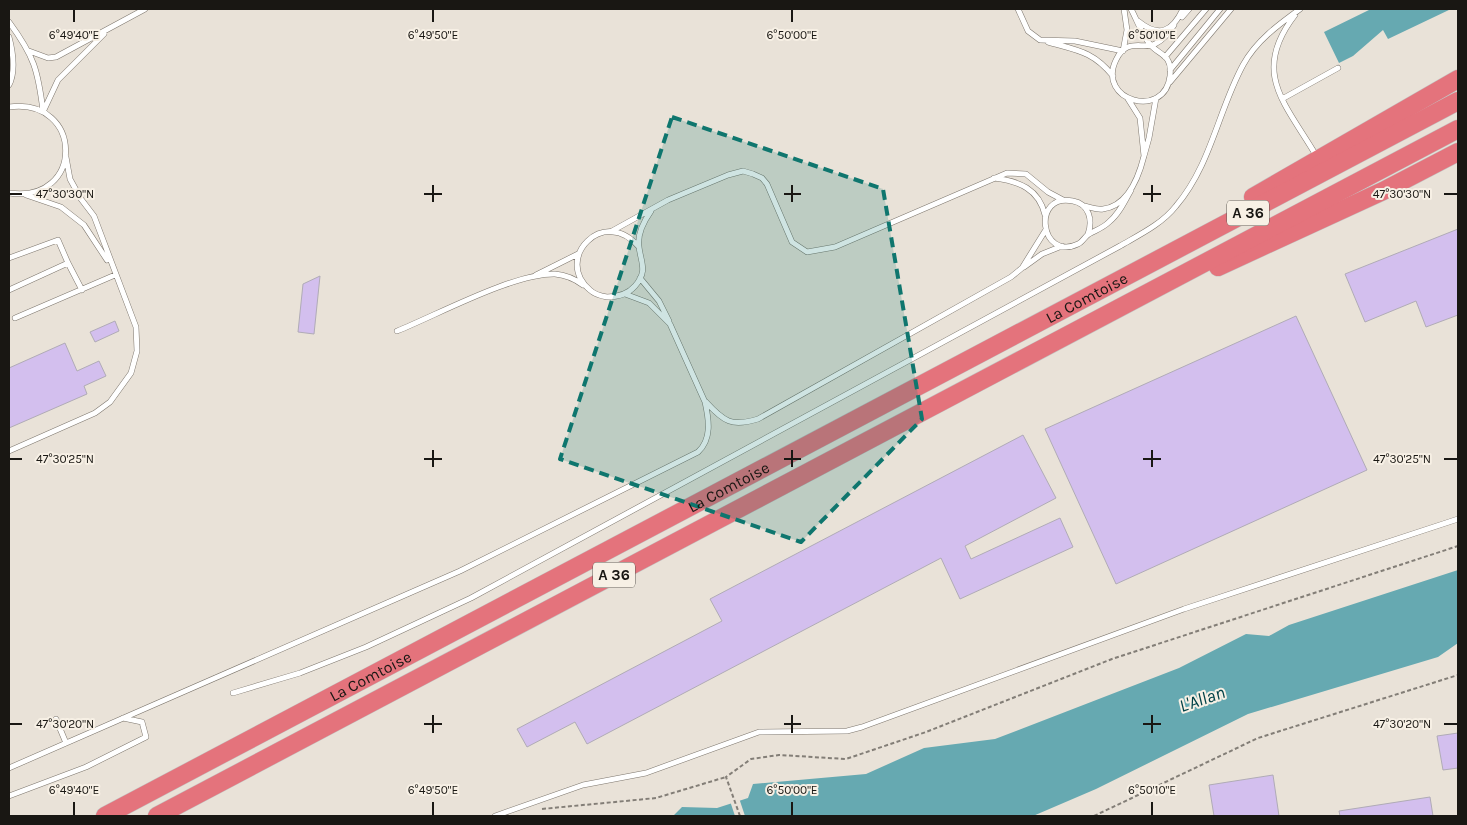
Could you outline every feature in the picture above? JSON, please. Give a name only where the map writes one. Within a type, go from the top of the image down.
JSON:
[{"type":"highway","points":[[1037,324],[1318,158],[1458,79]]},
{"type":"highway","name":"La Comtoise","points":[[105,816],[1458,101]]},
{"type":"highway","name":"La Comtoise","points":[[157,816],[1458,128]]},
{"type":"highway","points":[[1096,320],[1253,252],[1382,191],[1458,152]]},
{"type":"lane","points":[[29,51],[48,58],[56,57],[145,9]]},
{"type":"lane","points":[[1018,9],[1028,31],[1040,40],[1088,53],[1106,67],[1113,76],[1120,93],[1128,99],[1140,118],[1144,156]]},
{"type":"lane","points":[[1113,76],[1113,67],[1123,51],[1127,30],[1124,9]]},
{"type":"lane","points":[[1131,9],[1150,45],[1165,57],[1170,70],[1168,84]]},
{"type":"lane","points":[[1176,23],[1180,9]]},
{"type":"lane","points":[[1040,40],[1075,41],[1123,51],[1141,44],[1156,44],[1167,35],[1184,9]]},
{"type":"lane","points":[[1138,21],[1149,30],[1161,31],[1176,23],[1190,9]]},
{"type":"lane","points":[[1165,57],[1206,9]]},
{"type":"lane","points":[[1170,70],[1220,9]]},
{"type":"lane","points":[[706,402],[726,421],[740,424],[758,419],[992,289],[1042,254],[1063,246],[1078,244],[1088,234],[1110,222],[1131,190],[1144,156],[1156,98],[1231,9]]},
{"type":"lane","points":[[1300,9],[1283,30],[1276,45],[1272,61],[1273,77],[1282,99],[1318,158]]},
{"type":"lane","points":[[233,693],[300,673],[366,647],[471,598],[1120,246],[1155,225],[1175,208],[1207,157],[1243,64],[1267,34],[1300,9]]},
{"type":"lane","points":[[9,22],[29,51],[39,80],[43,112]]},
{"type":"lane","points":[[43,112],[58,80],[108,30]]},
{"type":"lane","points":[[9,37],[12,47],[13,77],[9,85]]},
{"type":"lane","points":[[1282,99],[1338,68]]},
{"type":"lane","points":[[1128,99],[1147,101],[1156,98]]},
{"type":"lane","points":[[9,107],[22,105],[50,114],[63,136],[70,179],[81,199],[94,216],[136,327],[137,352],[131,373],[110,402],[95,413],[9,451]]},
{"type":"lane","points":[[25,195],[39,191],[52,183],[61,171],[66,156]]},
{"type":"lane","points":[[612,231],[654,208],[728,175],[743,171],[762,178],[768,184],[792,242],[807,252],[817,252],[835,247],[993,177],[1007,173],[1026,174],[1048,192],[1063,200],[1104,209],[1115,204],[1131,190]]},
{"type":"lane","points":[[993,177],[1025,185],[1042,203],[1046,231],[1055,243],[1063,246]]},
{"type":"lane","points":[[9,193],[25,195],[61,207],[84,224],[112,267]]},
{"type":"lane","points":[[1045,216],[1055,203],[1063,200]]},
{"type":"lane","points":[[1084,206],[1091,219],[1088,234]]},
{"type":"lane","points":[[639,247],[643,225],[654,208]]},
{"type":"lane","points":[[585,286],[577,265],[578,254],[591,237],[601,232],[612,231],[622,233],[632,239],[639,247],[643,257],[643,268],[640,278],[634,287],[625,294]]},
{"type":"lane","points":[[1022,268],[1046,231]]},
{"type":"lane","points":[[9,258],[58,240],[82,290]]},
{"type":"lane","points":[[397,332],[503,286],[533,276],[578,254]]},
{"type":"lane","points":[[9,290],[68,263]]},
{"type":"lane","points":[[533,276],[555,274],[573,278],[604,297],[625,294],[649,303],[670,324]]},
{"type":"lane","points":[[15,318],[115,275]]},
{"type":"lane","points":[[9,768],[460,571],[698,452],[704,446],[707,438],[708,416],[706,402],[659,302],[640,278]]},
{"type":"lane","points":[[495,816],[583,784],[646,773],[759,732],[847,731],[1184,609],[1458,519]]},
{"type":"lane","points":[[9,796],[86,767],[146,737],[142,722],[123,718]]},
{"type":"lane","points":[[56,719],[66,743]]},
{"type":"path","points":[[535,803],[546,810],[656,798],[726,777],[751,759],[779,755],[846,759],[926,732],[1112,659],[1458,546]]},
{"type":"path","points":[[1094,816],[1258,738],[1458,674]]},
{"type":"path","points":[[726,777],[740,816]]},
{"type":"highlighted area","points":[[672,117],[883,189],[922,419],[801,542],[560,459]]},
{"type":"water","points":[[1371,9],[1451,9],[1388,39],[1383,30],[1353,56],[1339,63],[1324,32]]},
{"type":"water","name":"L'Allan","points":[[1458,570],[1458,643],[1438,657],[1248,714],[1096,789],[1033,816],[673,816],[682,807],[717,808],[748,798],[753,784],[866,774],[924,748],[995,739],[1179,668],[1246,634],[1269,636],[1289,625]]},
{"type":"pier","points":[[739,798],[745,816],[735,816],[730,801]]},
{"type":"building","points":[[1458,229],[1458,315],[1426,327],[1416,301],[1365,322],[1345,274]]},
{"type":"building","points":[[320,276],[314,334],[298,332],[303,284]]},
{"type":"building","points":[[1296,316],[1367,470],[1116,584],[1045,429]]},
{"type":"building","points":[[115,321],[119,331],[95,342],[90,332]]},
{"type":"building","points":[[65,343],[77,371],[99,361],[106,376],[84,386],[87,394],[9,428],[9,368]]},
{"type":"building","points":[[1023,435],[1056,498],[965,546],[971,559],[1060,518],[1073,547],[960,599],[941,558],[587,744],[575,722],[527,747],[517,729],[722,621],[710,599]]},
{"type":"building","points":[[1458,733],[1458,768],[1443,770],[1437,736]]},
{"type":"building","points":[[1273,775],[1279,816],[1214,816],[1209,785]]},
{"type":"building","points":[[1430,797],[1433,816],[1340,816],[1339,811]]}]
